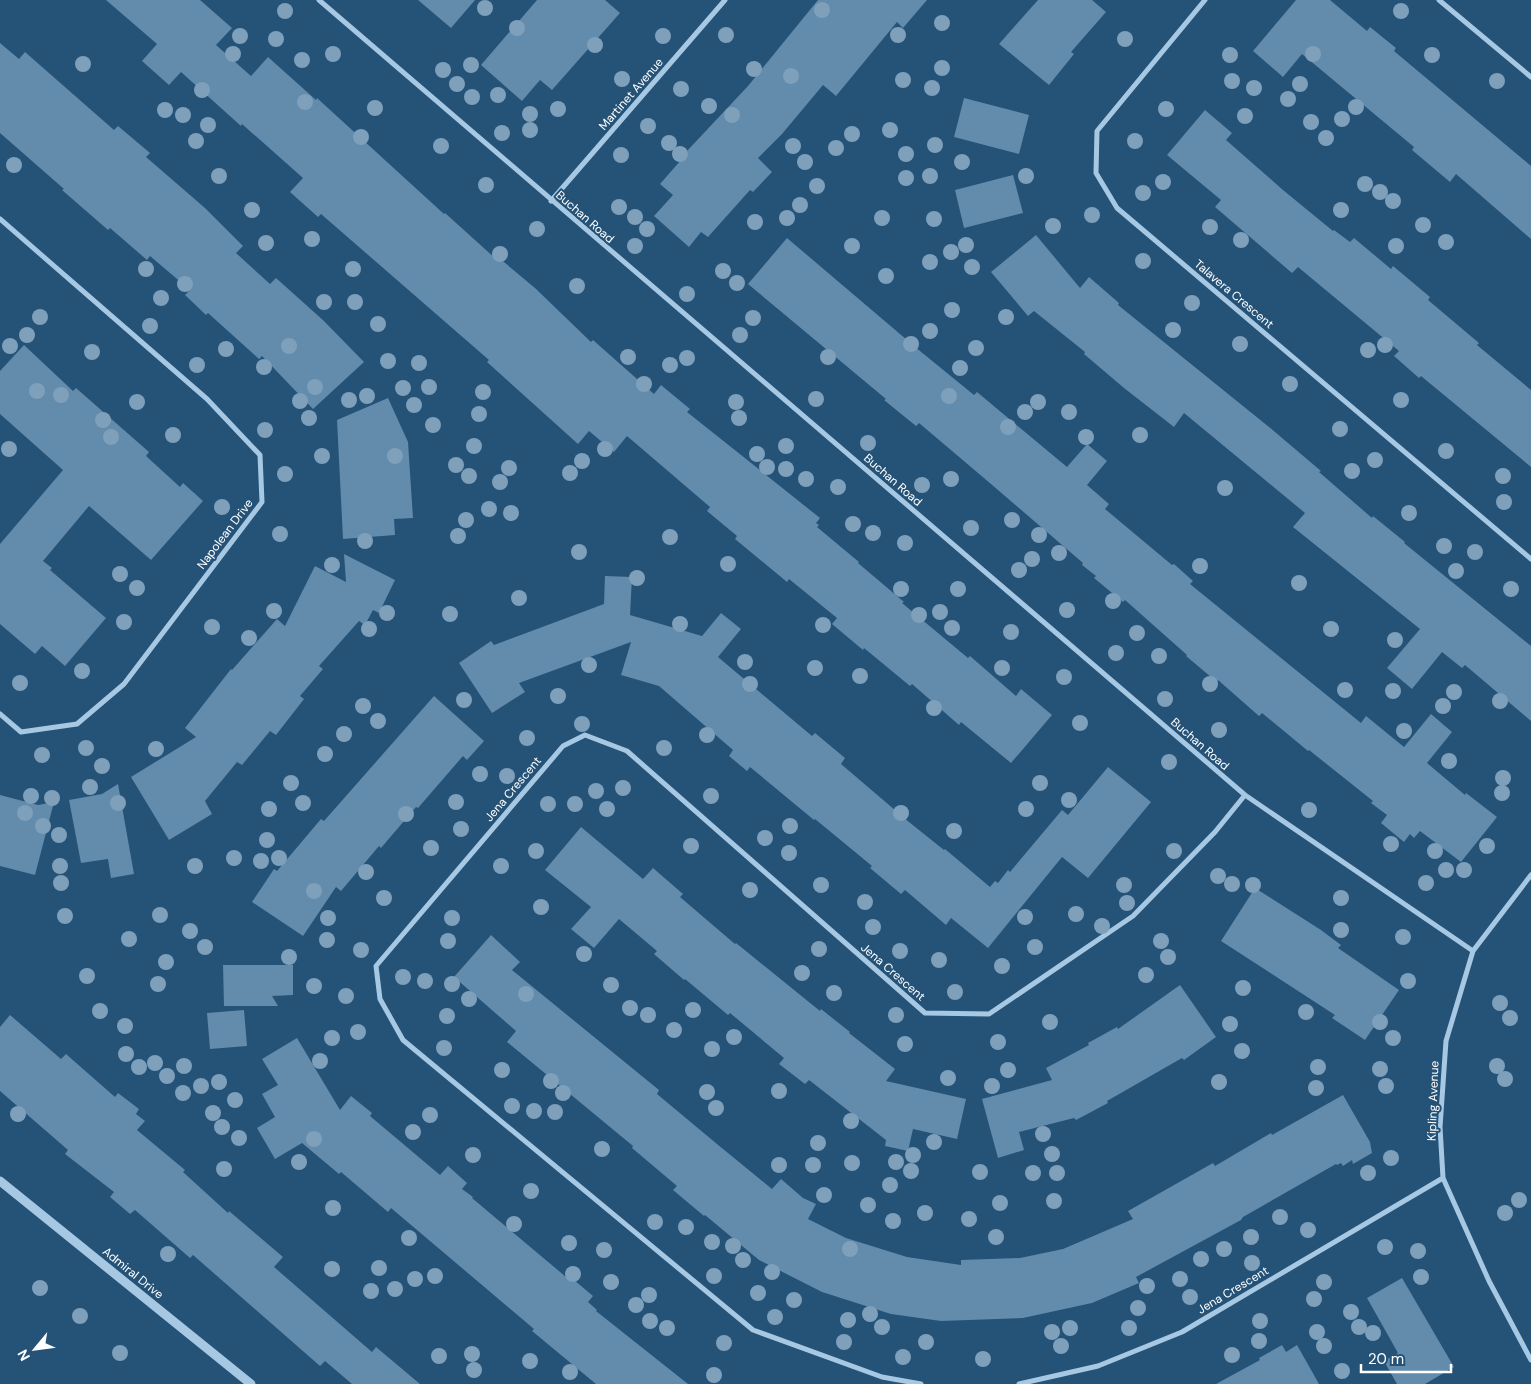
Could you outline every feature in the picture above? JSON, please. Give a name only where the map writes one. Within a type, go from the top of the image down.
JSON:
[{"type":"street","name":"Buchan Road","points":[[319,0],[1245,795],[1473,951]]},
{"type":"street","name":"Martinet Avenue","points":[[551,201],[725,0]]},
{"type":"street","name":"Talavera Crescent","points":[[1205,0],[1097,131],[1096,173],[1117,208],[1531,559]]},
{"type":"street","points":[[1439,0],[1531,77]]},
{"type":"street","name":"Napolean Drive","points":[[0,220],[207,399],[260,454],[262,502],[124,684],[76,724],[21,732],[0,714]]},
{"type":"street","name":"Jena Crescent","points":[[920,1384],[882,1377],[753,1330],[403,1040],[380,998],[376,966],[563,746],[586,735],[627,751],[925,1013],[989,1014],[1133,916],[1215,832],[1245,795]]},
{"type":"street","name":"Kipling Avenue","points":[[1531,875],[1473,951],[1446,1041],[1440,1126],[1443,1178],[1488,1281],[1531,1360]]},
{"type":"street","name":"Jena Crescent","points":[[1019,1384],[1098,1366],[1182,1332],[1443,1178]]},
{"type":"street","name":"Admiral Drive","points":[[0,1181],[251,1384]]},
{"type":"building","points":[[106,0],[200,0],[232,28],[216,45],[251,76],[268,57],[316,100],[317,98],[496,259],[498,257],[535,288],[591,342],[593,340],[654,394],[661,385],[690,409],[687,412],[820,518],[816,523],[819,525],[817,527],[904,602],[902,603],[968,658],[970,656],[1016,696],[1021,689],[1052,715],[1011,763],[961,722],[959,725],[912,684],[910,686],[832,624],[837,618],[789,579],[787,582],[735,539],[737,536],[707,511],[710,507],[627,436],[614,452],[589,431],[578,444],[487,362],[489,360],[321,214],[318,217],[290,192],[303,178],[242,124],[241,126],[181,72],[169,85],[142,61],[157,44]]},
{"type":"building","points":[[418,0],[475,0],[451,28]]},
{"type":"building","points":[[537,0],[605,0],[620,13],[552,90],[540,80],[522,101],[481,65]]},
{"type":"building","points":[[818,0],[927,0],[903,28],[897,22],[836,96],[823,85],[782,134],[758,158],[772,172],[753,192],[750,190],[708,237],[701,232],[689,247],[654,216],[673,195],[660,184],[687,151],[748,86]]},
{"type":"building","points":[[1038,0],[1092,0],[1106,12],[1071,52],[1074,54],[1049,85],[999,44]]},
{"type":"building","points":[[1296,0],[1330,0],[1367,31],[1370,27],[1396,48],[1394,51],[1531,166],[1531,239],[1456,174],[1450,182],[1412,150],[1414,147],[1302,54],[1283,77],[1253,51]]},
{"type":"building","points":[[0,43],[19,59],[25,52],[114,130],[118,126],[150,153],[146,157],[205,208],[243,246],[236,253],[270,284],[276,278],[324,321],[364,362],[313,409],[262,356],[259,359],[185,295],[190,290],[150,256],[147,260],[110,228],[108,230],[62,190],[64,189],[0,133]]},
{"type":"building","points":[[964,98],[1029,115],[1019,154],[954,137]]},
{"type":"building","points":[[1205,110],[1232,133],[1226,140],[1283,190],[1333,231],[1350,242],[1354,238],[1391,269],[1393,266],[1430,297],[1428,300],[1479,343],[1477,345],[1531,390],[1531,467],[1421,376],[1419,378],[1394,356],[1399,351],[1298,267],[1292,273],[1215,207],[1221,200],[1167,155]]},
{"type":"building","points":[[1013,175],[1023,213],[964,228],[955,190]]},
{"type":"building","points":[[1036,235],[1080,288],[1089,277],[1119,303],[1118,305],[1321,471],[1319,472],[1372,518],[1373,516],[1531,646],[1531,721],[1465,665],[1462,668],[1442,652],[1412,689],[1387,668],[1420,629],[1293,527],[1305,513],[1184,413],[1174,427],[1124,388],[1084,354],[1085,352],[1034,311],[1028,316],[991,272]]},
{"type":"building","points":[[787,238],[920,351],[974,395],[977,392],[1067,467],[1087,444],[1107,461],[1087,485],[1109,504],[1105,509],[1172,565],[1174,564],[1193,581],[1190,584],[1361,723],[1366,716],[1404,747],[1431,714],[1452,732],[1427,763],[1465,795],[1466,793],[1497,817],[1461,862],[1420,831],[1414,838],[1410,834],[1404,842],[1381,823],[1387,815],[1371,803],[1373,801],[1262,713],[1259,716],[1218,680],[1217,682],[1125,600],[1123,602],[1094,578],[1096,576],[1082,565],[1083,563],[991,484],[919,423],[916,426],[884,400],[886,399],[748,284]]},
{"type":"building","points":[[24,345],[73,391],[76,388],[149,452],[146,456],[180,487],[183,483],[203,501],[151,560],[89,506],[43,561],[52,568],[50,570],[106,618],[65,666],[42,646],[35,654],[0,624],[0,544],[63,470],[0,414],[0,371]]},
{"type":"building","points":[[388,398],[408,442],[413,518],[394,519],[395,535],[343,539],[337,420]]},
{"type":"building","points":[[344,554],[395,580],[379,613],[373,610],[365,625],[359,621],[319,666],[323,669],[300,696],[304,699],[276,735],[270,731],[242,765],[237,762],[205,801],[212,814],[169,840],[131,777],[196,737],[185,728],[231,669],[277,619],[285,626],[315,566],[346,582]]},
{"type":"building","points":[[605,576],[632,577],[630,615],[702,636],[721,613],[741,629],[718,657],[812,736],[815,733],[845,758],[841,764],[990,887],[995,881],[998,883],[1008,870],[1010,872],[1062,810],[1068,815],[1108,767],[1151,802],[1088,878],[1062,857],[988,948],[951,918],[946,925],[905,890],[901,894],[870,868],[872,866],[815,819],[750,767],[747,771],[729,756],[733,750],[659,686],[621,675],[631,642],[519,683],[525,692],[492,713],[459,663],[491,641],[494,645],[604,604]]},
{"type":"building","points":[[434,696],[484,741],[467,760],[463,756],[381,848],[379,846],[341,891],[336,887],[303,936],[252,902],[274,869],[277,871],[321,819],[324,821]]},
{"type":"building","points":[[118,784],[134,874],[111,878],[108,859],[81,863],[69,800],[102,794]]},
{"type":"building","points":[[0,795],[38,805],[54,802],[35,875],[0,866]]},
{"type":"building","points":[[581,827],[643,879],[653,868],[683,894],[680,897],[735,944],[820,1011],[821,1009],[895,1069],[886,1081],[966,1099],[957,1139],[913,1129],[908,1151],[885,1146],[886,1140],[809,1080],[805,1084],[779,1064],[784,1058],[730,1013],[728,1015],[684,980],[654,954],[657,951],[619,919],[594,948],[571,929],[591,907],[545,870]]},
{"type":"building","points":[[1255,888],[1321,930],[1341,945],[1338,948],[1399,990],[1365,1040],[1332,1018],[1335,1015],[1221,941]]},
{"type":"building","points":[[491,935],[520,962],[512,970],[659,1090],[657,1094],[717,1144],[772,1189],[781,1179],[803,1198],[816,1204],[808,1219],[846,1238],[907,1257],[961,1265],[961,1260],[1020,1258],[1063,1249],[1133,1219],[1128,1211],[1213,1163],[1215,1166],[1271,1133],[1272,1135],[1343,1095],[1370,1142],[1372,1153],[1353,1164],[1352,1160],[1343,1166],[1341,1163],[1336,1164],[1243,1217],[1241,1220],[1136,1277],[1139,1283],[1092,1303],[1023,1318],[941,1321],[891,1314],[822,1292],[759,1260],[673,1190],[677,1186],[632,1148],[633,1146],[507,1042],[516,1031],[454,977]]},
{"type":"building","points":[[223,965],[293,965],[293,995],[272,996],[278,1006],[224,1006]]},
{"type":"building","points":[[1180,985],[1216,1037],[1184,1060],[1182,1058],[1076,1120],[1074,1118],[1019,1132],[1024,1150],[998,1158],[982,1099],[1052,1080],[1046,1068],[1089,1045],[1088,1043],[1117,1027],[1118,1029]]},
{"type":"building","points":[[244,1010],[247,1046],[210,1049],[207,1013]]},
{"type":"building","points":[[10,1015],[61,1059],[66,1054],[115,1097],[118,1093],[139,1109],[136,1114],[145,1121],[137,1130],[185,1170],[183,1172],[228,1213],[229,1211],[283,1257],[274,1267],[372,1352],[376,1347],[420,1384],[352,1384],[325,1361],[320,1366],[193,1255],[190,1258],[135,1210],[130,1214],[110,1197],[114,1192],[65,1154],[68,1150],[0,1091],[0,1027]]},
{"type":"building","points":[[297,1038],[340,1110],[351,1096],[372,1113],[370,1116],[440,1175],[448,1166],[467,1183],[462,1189],[472,1198],[572,1282],[574,1280],[593,1296],[588,1302],[596,1311],[688,1384],[596,1384],[391,1208],[388,1212],[341,1172],[339,1174],[302,1143],[275,1159],[257,1128],[275,1117],[262,1094],[278,1085],[262,1059]]},
{"type":"building","points":[[1402,1278],[1454,1367],[1425,1384],[1397,1384],[1384,1361],[1398,1353],[1367,1298]]},
{"type":"building","points":[[1282,1345],[1286,1352],[1297,1345],[1319,1384],[1216,1384],[1260,1360],[1259,1358]]}]
